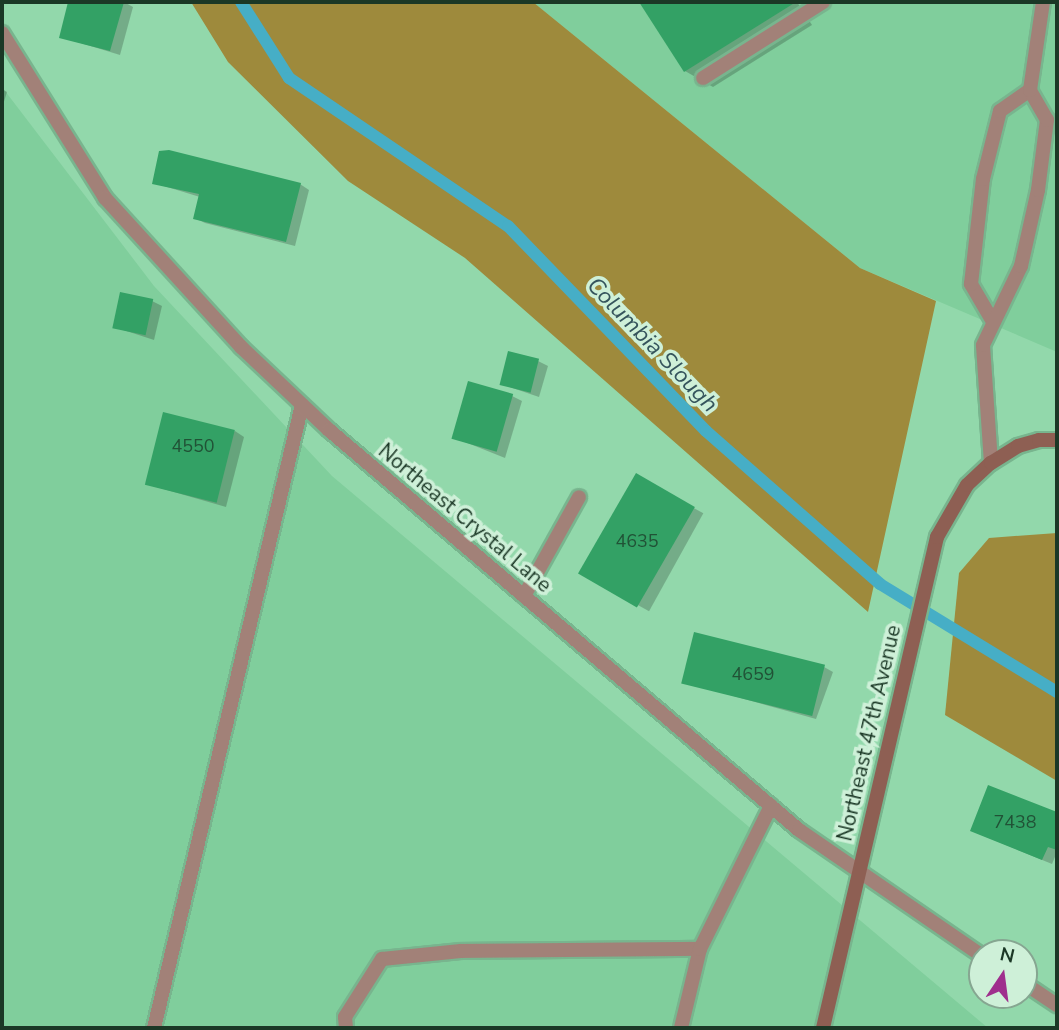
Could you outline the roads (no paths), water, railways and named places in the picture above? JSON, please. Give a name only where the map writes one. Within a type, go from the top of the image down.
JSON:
[{"type":"street","points":[[703,78],[823,2]]},
{"type":"street","points":[[991,463],[983,345],[992,320],[1021,266],[1038,190],[1047,120],[1030,90],[1043,2]]},
{"type":"street","name":"Northeast Crystal Lane","points":[[2,33],[105,198],[222,327],[302,405],[771,806],[859,873],[968,947]]},
{"type":"street","points":[[992,320],[971,284],[983,178],[1000,111],[1030,90]]},
{"type":"street","points":[[154,1028],[302,405]]},
{"type":"street","name":"Northeast 47th Avenue","points":[[823,1028],[928,569],[949,513],[967,485],[991,463],[1018,446],[1039,439],[1057,440]]},
{"type":"street","points":[[524,596],[579,497]]},
{"type":"street","points":[[681,1028],[701,949],[771,806]]},
{"type":"street","points":[[346,1028],[345,1017],[382,959],[461,951],[701,949]]},
{"type":"street","points":[[1038,992],[1057,1005]]},
{"type":"waterway","name":"Columbia Slough","points":[[241,2],[289,78],[508,226],[706,431],[880,584],[1057,692]]}]
